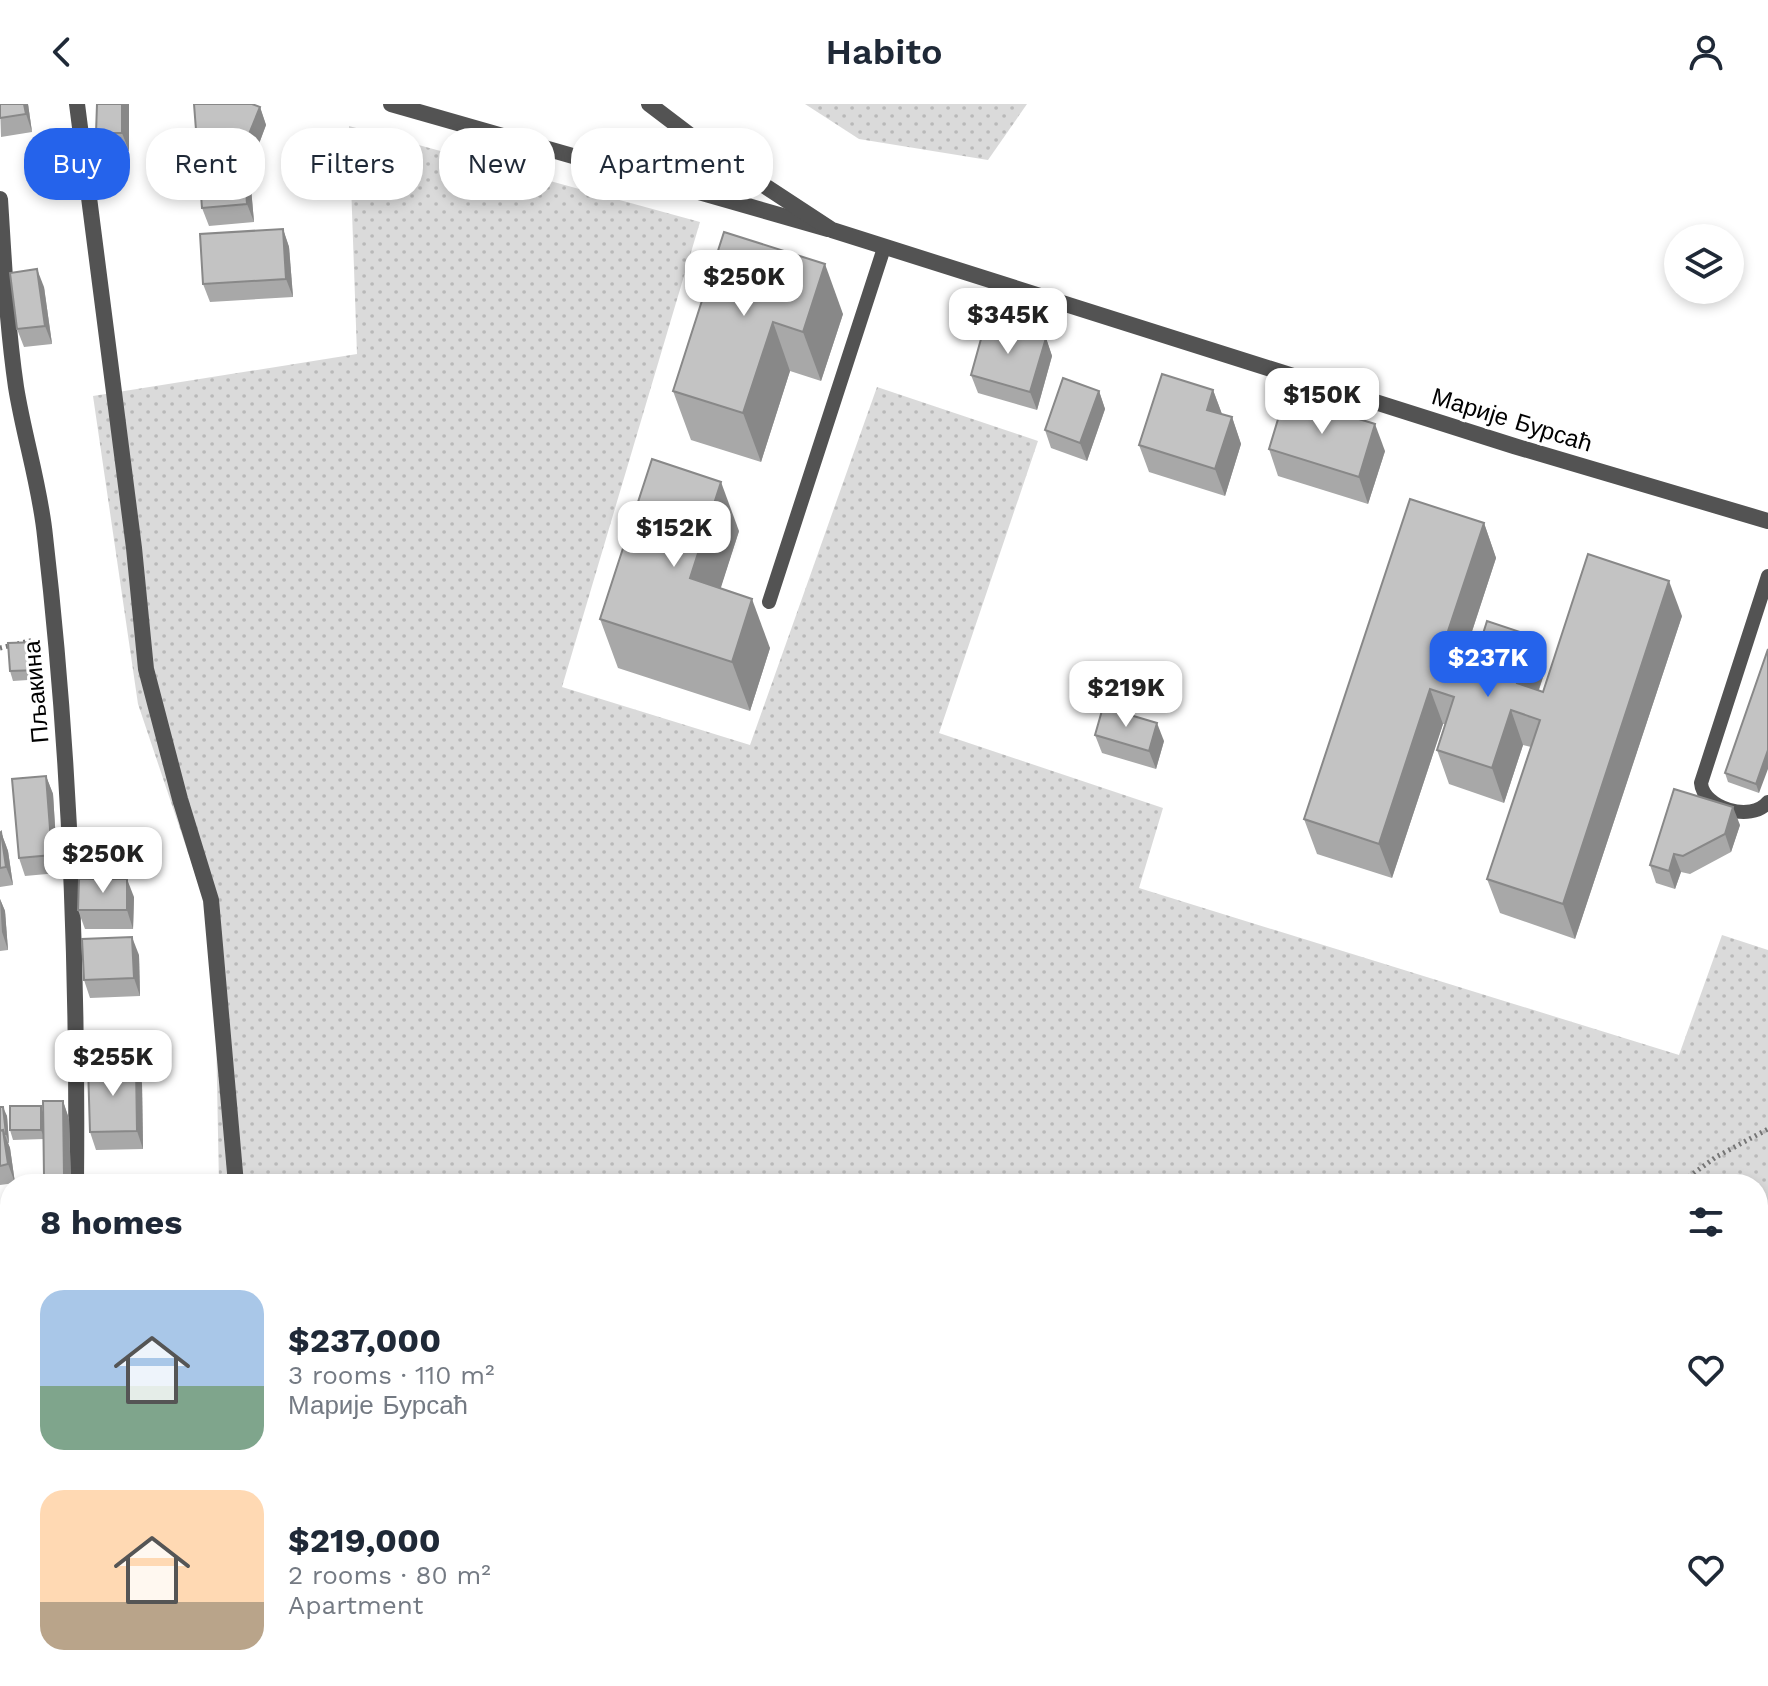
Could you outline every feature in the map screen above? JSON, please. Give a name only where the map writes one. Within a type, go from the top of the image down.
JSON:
[{"type":"street","points":[[77,104],[134,548],[146,669],[180,799],[211,900],[235,1174]]},
{"type":"street","name":"Марије Бурсаћ","points":[[391,104],[832,230],[1514,446],[1768,521]]},
{"type":"street","name":"Марије Бурсаћ","points":[[649,104],[707,148],[832,230]]},
{"type":"street","name":"Пљакина","points":[[0,199],[16,387],[45,531],[63,698],[76,1014],[76,1174]]},
{"type":"lane","points":[[769,602],[884,248]]},
{"type":"lane","points":[[1768,576],[1701,783],[1702,791],[1712,802],[1745,814],[1759,811],[1768,802]]},
{"type":"path","points":[[1693,1174],[1716,1157],[1768,1129]]},
{"type":"shaded area","points":[[805,104],[1027,104],[988,160],[859,139]]},
{"type":"shaded area","points":[[423,146],[439,151],[439,200],[555,200],[555,182],[571,187],[571,200],[620,200],[700,222],[562,687],[750,745],[877,387],[1038,441],[939,733],[1163,808],[1139,888],[1679,1055],[1722,935],[1768,950],[1768,1174],[219,1174],[214,930],[138,704],[93,396],[357,354],[352,200],[423,200]]},
{"type":"building","points":[[0,104],[24,104],[26,114],[0,118]]},
{"type":"building","points":[[97,104],[122,104],[122,128],[96,128]]},
{"type":"building","points":[[194,104],[252,104],[260,107],[251,128],[196,128]]},
{"type":"building","points":[[201,200],[247,200],[247,204],[202,208]]},
{"type":"building","points":[[283,229],[286,279],[203,284],[200,234]]},
{"type":"building","points":[[724,232],[825,264],[803,332],[773,322],[743,413],[673,391]]},
{"type":"building","points":[[37,269],[45,326],[17,329],[10,273]]},
{"type":"building","points":[[986,321],[1046,338],[1030,392],[971,375]]},
{"type":"building","points":[[1162,374],[1213,390],[1207,410],[1232,417],[1215,469],[1139,445]]},
{"type":"building","points":[[1063,378],[1099,391],[1080,443],[1045,430]]},
{"type":"building","points":[[1285,396],[1375,424],[1359,477],[1269,449]]},
{"type":"building","points":[[652,459],[721,482],[690,578],[752,599],[732,662],[600,619]]},
{"type":"building","points":[[1410,499],[1484,523],[1442,649],[1475,659],[1487,621],[1532,636],[1517,683],[1543,692],[1588,554],[1669,581],[1563,904],[1487,879],[1540,720],[1511,710],[1492,768],[1437,750],[1454,697],[1430,689],[1379,844],[1304,819]]},
{"type":"building","points":[[38,642],[39,670],[10,671],[8,643]]},
{"type":"building","points":[[1768,649],[1768,750],[1756,784],[1725,773]]},
{"type":"building","points":[[1103,707],[1157,723],[1149,751],[1095,735]]},
{"type":"building","points":[[46,776],[52,855],[19,858],[12,779]]},
{"type":"building","points":[[1674,789],[1733,807],[1725,834],[1683,856],[1674,854],[1669,871],[1650,865]]},
{"type":"building","points":[[0,833],[6,867],[0,868]]},
{"type":"building","points":[[79,879],[127,879],[127,910],[78,910]]},
{"type":"building","points":[[132,937],[134,978],[84,980],[82,939]]},
{"type":"building","points":[[136,1065],[137,1131],[90,1132],[88,1066]]},
{"type":"building","points":[[43,1101],[63,1101],[64,1174],[44,1174]]},
{"type":"building","points":[[10,1106],[41,1106],[41,1130],[10,1130]]},
{"type":"building","points":[[0,1107],[3,1107],[6,1134],[0,1131]]},
{"type":"building","points":[[3,1130],[8,1164],[0,1166],[0,1131]]}]
